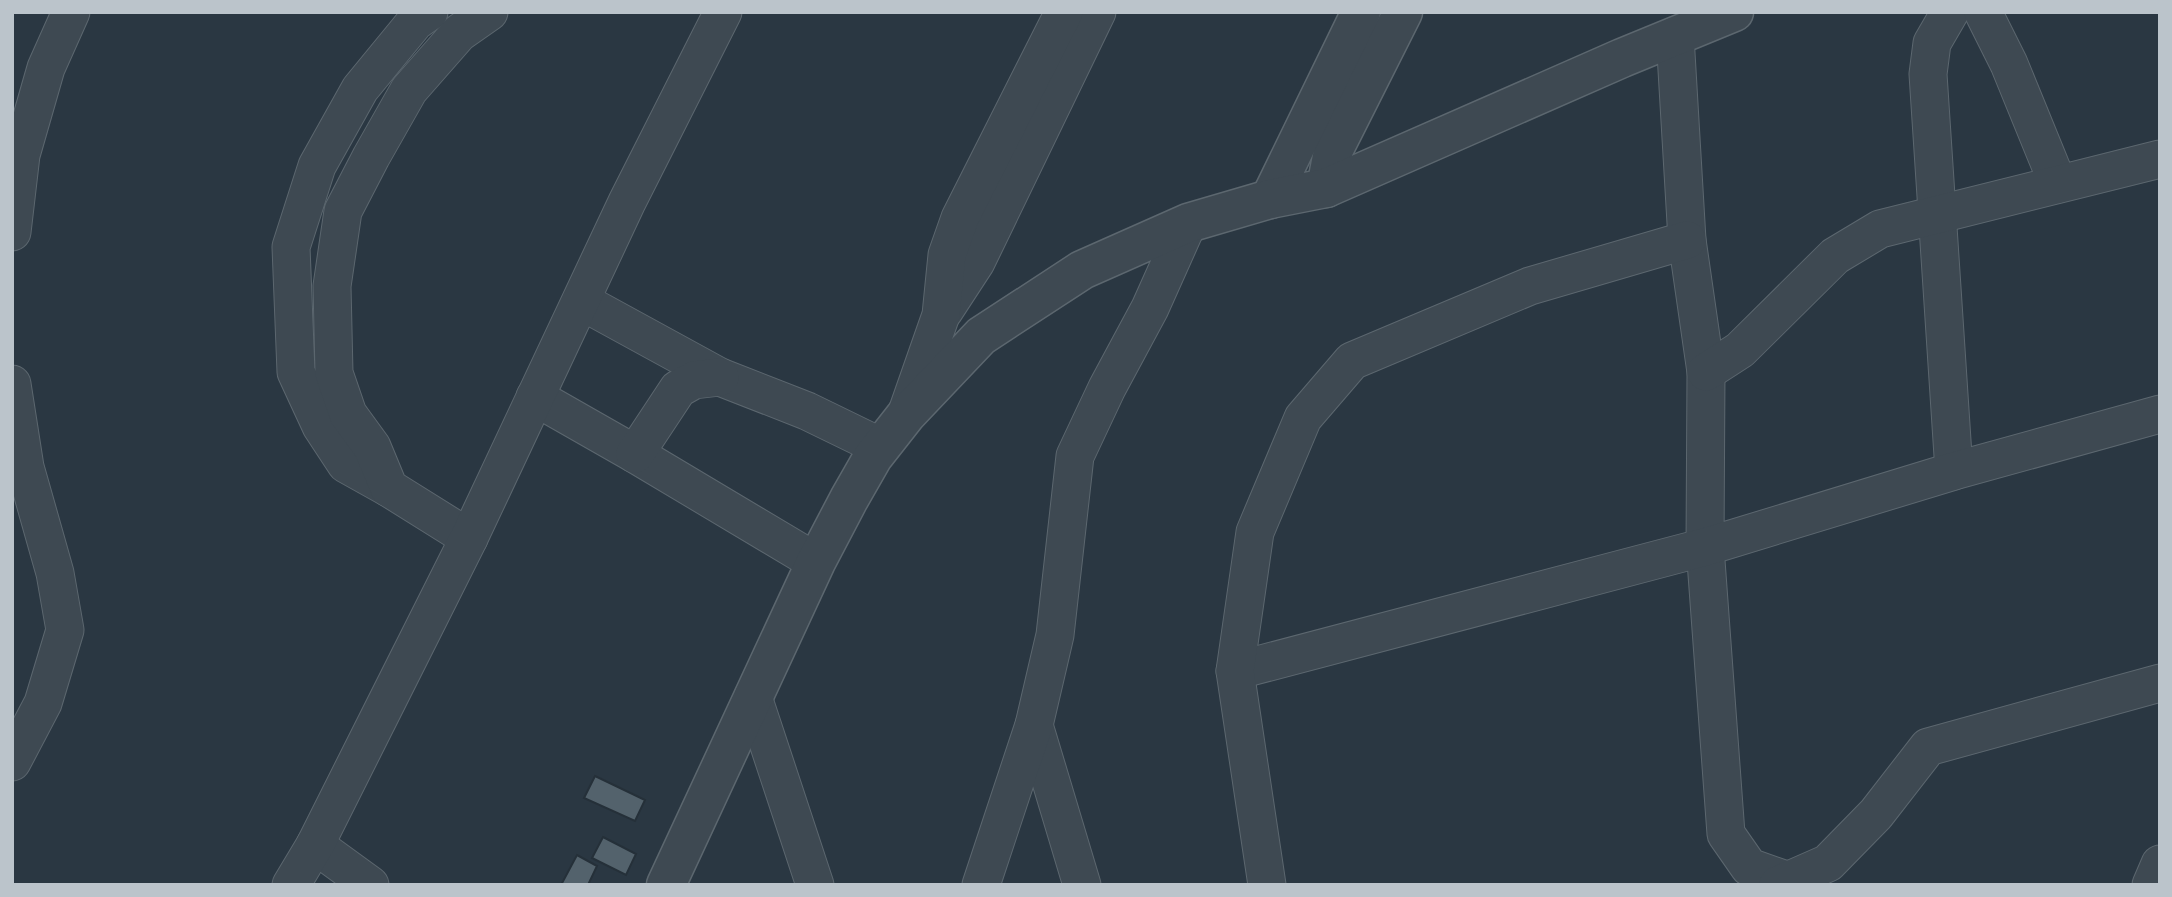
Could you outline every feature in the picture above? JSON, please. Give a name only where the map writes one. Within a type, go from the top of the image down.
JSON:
[{"type":"street","points":[[12,232],[21,155],[47,68],[71,12]]},
{"type":"street","points":[[429,12],[415,22],[360,89],[317,166],[292,247],[296,372],[321,426],[346,464],[469,538]]},
{"type":"street","points":[[389,488],[372,447],[348,414],[334,373],[332,286],[343,211],[409,90],[459,33],[489,12]]},
{"type":"street","points":[[291,885],[315,845],[469,538],[627,202],[723,12]]},
{"type":"street","points":[[906,415],[941,315],[947,255],[960,218],[1064,12]]},
{"type":"street","points":[[941,315],[976,262],[1097,12]]},
{"type":"street","points":[[1270,199],[1361,12]]},
{"type":"street","points":[[1326,188],[1333,151],[1403,12]]},
{"type":"street","points":[[666,885],[816,562],[849,499],[881,447],[906,415],[981,336],[1082,270],[1188,223],[1270,199],[1326,188],[1734,12]]},
{"type":"street","points":[[1950,12],[1932,43],[1928,74],[1954,471]]},
{"type":"street","points":[[1983,12],[2009,65],[2058,184]]},
{"type":"street","points":[[1675,36],[1687,240],[1706,372],[1705,547],[1726,834],[1749,867],[1782,882],[1828,863],[1876,814],[1928,747],[2160,683]]},
{"type":"street","points":[[1706,372],[1740,350],[1835,256],[1880,229],[2160,159]]},
{"type":"street","points":[[981,885],[1034,725],[1055,635],[1075,456],[1107,388],[1150,308],[1188,223]]},
{"type":"street","points":[[1268,885],[1235,671],[1255,532],[1303,418],[1352,361],[1530,286],[1687,240]]},
{"type":"street","points":[[581,301],[720,377],[807,411],[881,447]]},
{"type":"street","points":[[635,454],[678,389],[694,380],[720,377]]},
{"type":"street","points":[[12,384],[25,467],[55,573],[65,630],[43,703],[12,762]]},
{"type":"street","points":[[535,397],[816,562]]},
{"type":"street","points":[[1235,671],[1705,547],[1954,471],[2160,414]]},
{"type":"street","points":[[753,697],[816,885]]},
{"type":"street","points":[[1034,725],[1082,885]]},
{"type":"street","points":[[315,845],[370,885]]},
{"type":"street","points":[[2151,885],[2160,864]]},
{"type":"building","points":[[595,776],[645,800],[635,821],[584,798]]},
{"type":"building","points":[[603,837],[636,854],[626,875],[592,858]]},
{"type":"building","points":[[577,855],[597,866],[588,885],[561,885]]}]
